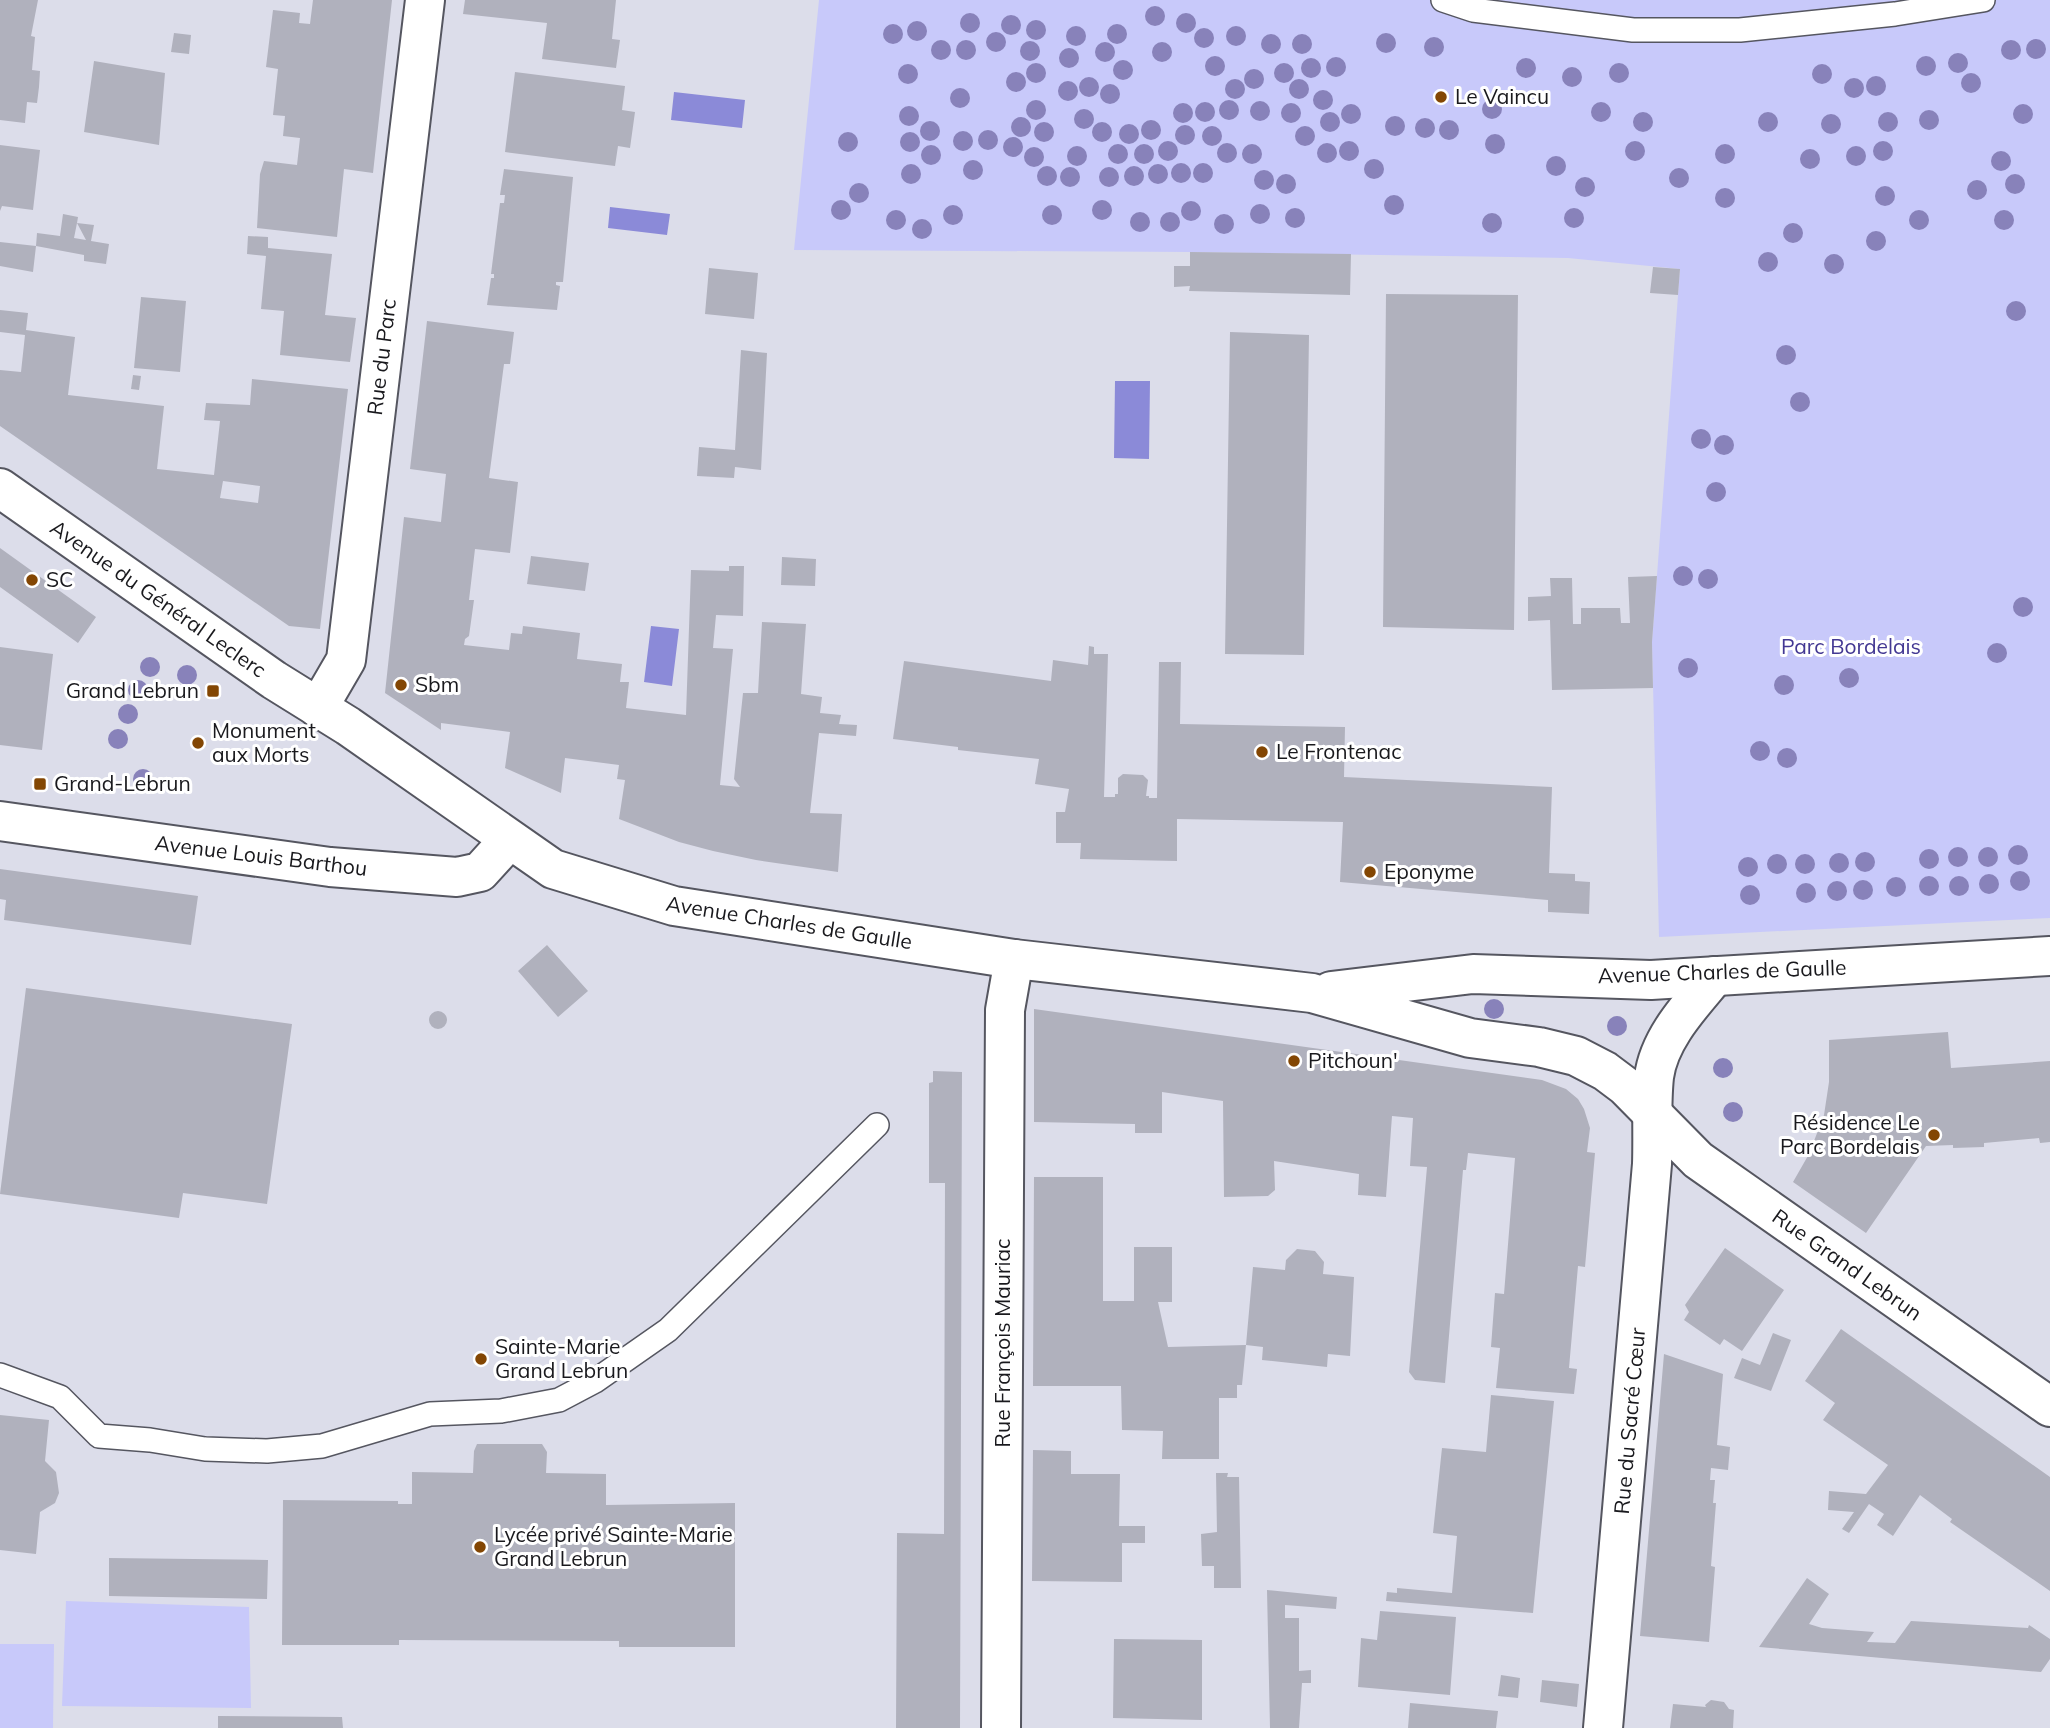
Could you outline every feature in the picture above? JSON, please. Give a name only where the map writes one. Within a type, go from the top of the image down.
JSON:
[{"type":"main road","name":"Rue du Parc","points":[[318,708],[346,660],[425,0]]},
{"type":"main road","name":"Avenue du Général Leclerc","points":[[0,488],[318,708]]},
{"type":"main road","name":"Avenue Charles de Gaulle","points":[[318,708],[348,726],[553,869],[610,888],[674,906],[1014,959],[1312,993],[1471,1038],[1539,1047],[1576,1056],[1626,1086],[1653,1113]]},
{"type":"main road","name":"Avenue Louis Barthou","points":[[0,821],[330,867],[457,877],[480,873],[509,840]]},
{"type":"main road","name":"Avenue Charles de Gaulle","points":[[1312,993],[1473,974],[1651,980],[2050,956]]},
{"type":"main road","name":"Rue François Mauriac","points":[[1001,1728],[1005,1010],[1014,959]]},
{"type":"main road","name":"Rue du Sacré Cœur","points":[[1603,1728],[1652,1164],[1654,1075],[1664,1046],[1685,1012],[1716,976]]},
{"type":"main road","name":"Rue Grand Lebrun","points":[[1653,1113],[1698,1160],[2050,1407]]},
{"type":"lane","points":[[1443,0],[1472,10],[1633,30],[1740,30],[1895,13],[1983,0]]},
{"type":"lane","points":[[0,1375],[60,1397],[99,1436],[150,1440],[205,1449],[267,1451],[322,1446],[430,1415],[501,1410],[559,1400],[595,1381],[668,1329],[877,1125]]},
{"type":"green space","name":"Parc Bordelais","points":[[819,0],[2050,0],[2050,918],[1659,937],[1652,642],[1680,269],[1568,258],[794,250]]},
{"type":"green space","points":[[66,1601],[249,1607],[251,1708],[62,1706]]},
{"type":"green space","points":[[0,1644],[54,1644],[53,1728],[0,1728]]},
{"type":"shaded area","points":[[674,92],[745,100],[742,128],[671,120]]},
{"type":"shaded area","points":[[610,207],[670,214],[667,235],[608,228]]},
{"type":"shaded area","points":[[1115,381],[1150,381],[1149,459],[1114,458]]},
{"type":"shaded area","points":[[651,626],[679,629],[672,686],[644,682]]},
{"type":"building","points":[[0,0],[38,0],[31,36],[35,37],[32,70],[40,71],[39,87],[37,103],[27,102],[25,123],[0,120]]},
{"type":"building","points":[[313,0],[392,0],[373,173],[344,169],[337,237],[257,228],[260,174],[264,161],[297,165],[300,138],[283,136],[285,116],[273,115],[278,69],[266,67],[273,10],[300,13],[299,23],[310,24]]},
{"type":"building","points":[[465,0],[616,0],[612,39],[620,40],[616,68],[542,59],[547,23],[463,14]]},
{"type":"building","points":[[174,33],[191,35],[189,54],[171,52]]},
{"type":"building","points":[[94,61],[165,73],[159,145],[84,132]]},
{"type":"building","points":[[515,72],[625,86],[622,110],[635,112],[630,148],[618,146],[615,166],[505,152]]},
{"type":"building","points":[[0,145],[40,150],[33,210],[2,206],[0,211]]},
{"type":"building","points":[[504,169],[573,177],[563,282],[556,282],[556,285],[560,286],[557,310],[487,305],[491,278],[494,278],[494,274],[491,274],[500,203],[504,203],[505,195],[500,195]]},
{"type":"building","points":[[63,214],[78,217],[77,223],[94,225],[91,241],[109,244],[106,264],[84,261],[84,255],[36,246],[37,233],[60,236]],"holes":[[[77,223],[86,240],[74,238]]]},
{"type":"building","points":[[248,236],[268,237],[268,248],[332,254],[325,315],[356,318],[350,362],[280,355],[284,311],[261,309],[266,256],[247,254]]},
{"type":"building","points":[[0,242],[36,246],[33,272],[0,266]]},
{"type":"building","points":[[1190,252],[1351,254],[1350,295],[1189,291],[1190,286],[1174,287],[1174,266],[1190,266]]},
{"type":"building","points":[[1653,267],[1680,269],[1678,295],[1650,293]]},
{"type":"building","points":[[709,268],[758,273],[754,319],[705,314]]},
{"type":"building","points":[[1386,294],[1518,295],[1514,630],[1383,627]]},
{"type":"building","points":[[141,297],[186,301],[180,372],[134,368]]},
{"type":"building","points":[[0,310],[28,313],[26,330],[75,337],[68,395],[164,406],[157,469],[214,475],[220,421],[204,420],[206,403],[250,405],[252,379],[348,389],[320,629],[289,626],[0,426],[0,370],[21,372],[25,335],[0,332]],"holes":[[[223,481],[260,486],[258,503],[220,498]]]},
{"type":"building","points":[[427,321],[514,332],[510,364],[504,364],[489,478],[518,482],[510,553],[475,549],[469,600],[474,600],[469,636],[464,645],[509,650],[511,633],[522,634],[523,626],[580,633],[577,659],[622,664],[620,682],[629,682],[626,708],[686,715],[691,570],[729,571],[729,566],[744,566],[743,616],[716,615],[713,648],[733,649],[720,785],[740,787],[734,779],[743,693],[758,693],[762,622],[806,624],[801,694],[822,697],[820,713],[841,715],[839,724],[857,725],[856,736],[819,733],[810,813],[842,814],[838,872],[713,851],[679,842],[619,819],[625,780],[617,779],[619,765],[565,758],[561,793],[505,768],[510,732],[441,723],[441,730],[385,693],[404,517],[441,522],[446,474],[410,469]]},
{"type":"building","points":[[1230,332],[1309,335],[1304,655],[1225,654]]},
{"type":"building","points":[[741,350],[767,353],[761,470],[735,467],[734,478],[697,476],[699,447],[735,450]]},
{"type":"building","points":[[133,375],[141,376],[139,390],[131,389]]},
{"type":"building","points":[[0,548],[96,617],[78,643],[0,587]]},
{"type":"building","points":[[531,556],[589,563],[585,591],[527,584]]},
{"type":"building","points":[[782,557],[816,559],[815,586],[781,585]]},
{"type":"building","points":[[1657,576],[1652,642],[1653,688],[1552,690],[1550,620],[1528,621],[1528,597],[1551,596],[1550,578],[1572,578],[1573,624],[1581,624],[1581,608],[1620,608],[1621,623],[1630,623],[1628,577]]},
{"type":"building","points":[[1089,646],[1094,647],[1094,654],[1108,654],[1104,797],[1115,797],[1115,794],[1118,794],[1118,778],[1123,774],[1143,775],[1148,780],[1146,796],[1157,798],[1159,662],[1181,662],[1180,724],[1345,727],[1344,777],[1552,787],[1549,873],[1575,874],[1575,881],[1590,882],[1589,914],[1548,912],[1548,900],[1340,882],[1343,822],[1177,819],[1177,861],[1080,859],[1081,843],[1056,843],[1056,812],[1065,812],[1069,789],[1035,784],[1039,759],[893,739],[904,661],[1051,681],[1053,660],[1088,665]]},
{"type":"building","points":[[0,647],[53,654],[42,750],[0,745]]},
{"type":"building","points":[[0,869],[198,896],[191,945],[4,920],[6,900],[0,899]]},
{"type":"building","points":[[547,945],[588,991],[558,1017],[518,971]]},
{"type":"building","points":[[26,988],[292,1024],[267,1204],[183,1193],[179,1218],[0,1194]]},
{"type":"building","points":[[1034,1009],[1542,1080],[1566,1089],[1578,1099],[1584,1109],[1590,1128],[1587,1152],[1595,1153],[1585,1267],[1578,1266],[1569,1368],[1577,1369],[1574,1394],[1496,1388],[1500,1348],[1491,1347],[1495,1293],[1504,1294],[1515,1158],[1468,1153],[1466,1170],[1463,1170],[1445,1383],[1415,1380],[1409,1372],[1427,1167],[1410,1166],[1413,1118],[1392,1116],[1386,1197],[1358,1195],[1359,1174],[1274,1161],[1275,1190],[1268,1196],[1224,1197],[1223,1101],[1162,1092],[1162,1133],[1135,1133],[1135,1124],[1034,1122]]},
{"type":"building","points":[[438,1011],[444,1014],[447,1020],[444,1026],[438,1029],[432,1026],[429,1020],[432,1014]]},
{"type":"building","name":"Résidence Le Parc Bordelais","points":[[1948,1032],[1951,1068],[2050,1061],[2050,1142],[2040,1143],[2039,1138],[1984,1143],[1984,1147],[1926,1146],[1866,1233],[1793,1182],[1809,1154],[1824,1115],[1829,1082],[1829,1040]]},
{"type":"building","points":[[933,1071],[962,1072],[960,1728],[896,1728],[897,1533],[944,1534],[945,1183],[929,1183],[929,1083],[933,1082]]},
{"type":"building","points":[[1034,1177],[1103,1177],[1103,1301],[1134,1301],[1134,1247],[1172,1247],[1172,1302],[1158,1302],[1168,1347],[1246,1345],[1242,1385],[1237,1385],[1237,1398],[1219,1398],[1219,1459],[1162,1459],[1163,1431],[1122,1430],[1121,1386],[1033,1386]]},
{"type":"building","points":[[1725,1248],[1784,1290],[1742,1351],[1724,1339],[1720,1345],[1684,1320],[1689,1312],[1685,1305]]},
{"type":"building","points":[[1297,1249],[1315,1251],[1324,1262],[1323,1274],[1354,1277],[1350,1356],[1328,1354],[1327,1367],[1262,1360],[1263,1347],[1246,1345],[1253,1267],[1285,1270],[1286,1260]]},
{"type":"building","points":[[1841,1329],[2050,1477],[2050,1591],[1950,1522],[1952,1519],[1920,1495],[1893,1536],[1877,1525],[1884,1514],[1869,1504],[1849,1533],[1842,1529],[1854,1512],[1828,1510],[1829,1491],[1866,1494],[1888,1465],[1823,1420],[1835,1403],[1805,1381]]},
{"type":"building","points":[[1773,1333],[1791,1340],[1771,1391],[1734,1378],[1742,1358],[1760,1365]]},
{"type":"building","points":[[1664,1354],[1723,1374],[1717,1445],[1730,1447],[1728,1470],[1711,1468],[1710,1480],[1715,1480],[1713,1503],[1716,1503],[1711,1566],[1715,1567],[1709,1642],[1640,1636]]},
{"type":"building","points":[[1491,1395],[1554,1401],[1533,1613],[1386,1601],[1387,1592],[1397,1593],[1397,1588],[1452,1593],[1457,1536],[1433,1533],[1442,1448],[1486,1452]]},
{"type":"building","points":[[0,1415],[49,1420],[45,1461],[56,1472],[59,1493],[55,1503],[40,1512],[36,1554],[0,1550]]},
{"type":"building","points":[[477,1444],[542,1444],[547,1452],[546,1473],[606,1474],[606,1505],[735,1503],[735,1647],[619,1647],[619,1641],[399,1640],[399,1645],[282,1645],[283,1500],[398,1501],[398,1504],[412,1504],[412,1472],[473,1473]]},
{"type":"building","points":[[1033,1450],[1071,1451],[1071,1474],[1120,1474],[1119,1526],[1145,1526],[1145,1543],[1122,1543],[1122,1582],[1032,1581]]},
{"type":"building","points":[[1216,1473],[1239,1477],[1241,1588],[1214,1588],[1214,1566],[1202,1566],[1201,1534],[1217,1532]]},
{"type":"building","points":[[109,1558],[268,1560],[267,1599],[109,1596]]},
{"type":"building","points":[[1807,1578],[1829,1594],[1809,1624],[1822,1628],[1874,1632],[1867,1642],[1895,1643],[1911,1621],[2028,1628],[2029,1625],[2050,1639],[2050,1659],[2041,1672],[1759,1647]]},
{"type":"building","points":[[1267,1590],[1337,1597],[1336,1609],[1285,1605],[1285,1618],[1299,1618],[1299,1671],[1311,1670],[1311,1683],[1302,1683],[1299,1728],[1270,1728]]},
{"type":"building","points":[[1380,1611],[1456,1617],[1450,1695],[1358,1687],[1361,1638],[1377,1640]]},
{"type":"building","points":[[1114,1639],[1202,1640],[1202,1720],[1113,1718]]},
{"type":"building","points":[[1501,1675],[1520,1678],[1518,1698],[1498,1696]]},
{"type":"building","points":[[1542,1680],[1579,1684],[1577,1707],[1540,1702]]},
{"type":"building","points":[[1711,1700],[1724,1702],[1729,1709],[1734,1710],[1733,1728],[1670,1728],[1673,1704],[1706,1707]]},
{"type":"building","points":[[1410,1703],[1498,1711],[1496,1728],[1408,1728]]},
{"type":"building","points":[[218,1716],[342,1717],[343,1728],[218,1728]]},
{"type":"place","name":"Le Vaincu","points":[[1441,97]]},
{"type":"place","name":"SC","points":[[32,580]]},
{"type":"place","name":"Sbm","points":[[401,685]]},
{"type":"place","name":"Grand Lebrun","points":[[213,691]]},
{"type":"place","name":"Monument aux Morts","points":[[198,743]]},
{"type":"place","name":"Le Frontenac","points":[[1262,752]]},
{"type":"place","name":"Grand-Lebrun","points":[[40,784]]},
{"type":"place","name":"Eponyme","points":[[1370,872]]},
{"type":"place","name":"Pitchoun'","points":[[1294,1061]]},
{"type":"place","name":"Résidence Le Parc Bordelais","points":[[1934,1135]]},
{"type":"place","name":"Sainte-Marie Grand Lebrun","points":[[481,1359]]},
{"type":"place","name":"Lycée privé Sainte-Marie Grand Lebrun","points":[[480,1547]]}]
